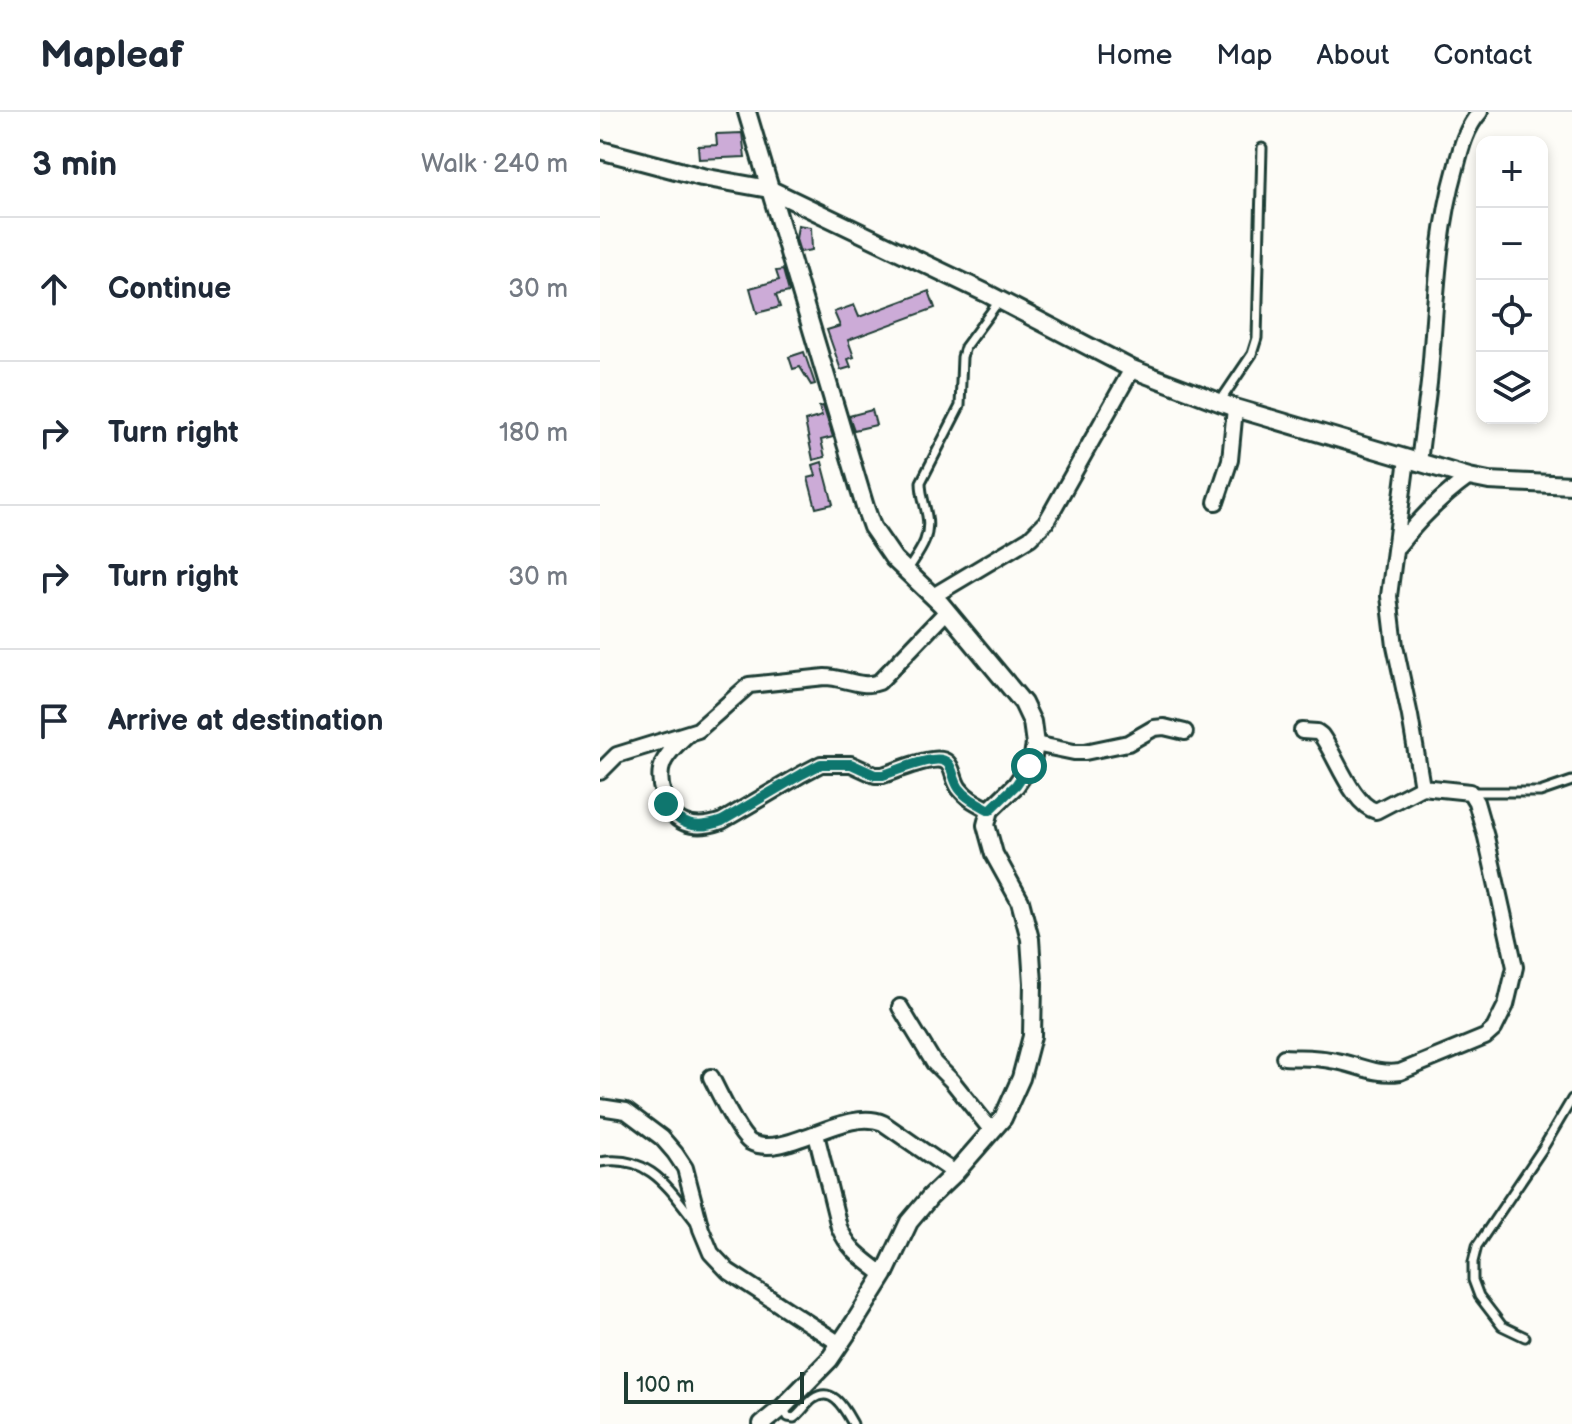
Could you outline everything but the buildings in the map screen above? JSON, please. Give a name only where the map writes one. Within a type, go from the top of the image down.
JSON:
[{"type":"street","points":[[747,112],[872,527],[894,559],[947,611],[1023,703],[1032,722],[1035,744],[1029,766],[1016,785],[990,810],[986,825],[994,854],[1020,901],[1030,939],[1032,1036],[1021,1078],[1003,1118],[909,1222],[884,1275],[829,1360],[762,1424]]},
{"type":"street","points":[[1422,787],[1389,596],[1395,550],[1429,384],[1442,226],[1451,183],[1470,123],[1480,112]]},
{"type":"street","points":[[600,150],[702,177],[769,189],[1000,300],[1132,369],[1228,405],[1469,477],[1489,481],[1572,485]]},
{"type":"street","points":[[933,596],[1030,538],[1046,522],[1132,369]]},
{"type":"street","points":[[1216,502],[1230,460],[1228,405]]},
{"type":"street","points":[[1395,550],[1438,501],[1469,477]]},
{"type":"street","points":[[600,772],[625,751],[698,730],[749,685],[825,677],[872,685],[879,682],[947,611]]},
{"type":"street","points":[[1035,744],[1074,752],[1095,751],[1128,743],[1154,728],[1185,732]]},
{"type":"street","points":[[1284,1057],[1332,1060],[1388,1074],[1400,1072],[1474,1043],[1494,1029],[1506,1005],[1515,967],[1486,837],[1470,792],[1422,787],[1376,811],[1370,810],[1360,801],[1321,735],[1302,731]]},
{"type":"street","points":[[688,734],[664,760],[660,773],[661,790],[671,814],[693,826],[708,826],[722,821],[821,764],[835,763],[851,764],[875,775],[883,775],[933,759],[943,760],[949,764],[958,786],[970,799],[990,810]]},
{"type":"street","points":[[900,1007],[934,1063],[992,1131]]},
{"type":"street","points":[[711,1077],[741,1132],[750,1142],[767,1146],[816,1134],[857,1119],[873,1118],[955,1173]]},
{"type":"street","points":[[600,1107],[626,1111],[662,1138],[675,1153],[685,1168],[701,1229],[711,1253],[728,1271],[840,1344]]},
{"type":"street","points":[[816,1134],[845,1241],[884,1275]]},
{"type":"lane","points":[[1228,405],[1257,338],[1262,148]]},
{"type":"lane","points":[[907,571],[927,539],[929,527],[921,482],[960,406],[965,347],[1000,300]]},
{"type":"lane","points":[[1470,792],[1540,792],[1572,781]]},
{"type":"lane","points":[[1525,1337],[1502,1326],[1486,1307],[1473,1280],[1473,1262],[1477,1246],[1572,1099]]},
{"type":"lane","points":[[600,1162],[634,1163],[651,1171],[663,1181],[701,1229]]},
{"type":"lane","points":[[783,1407],[788,1417],[794,1418],[813,1399],[827,1395],[837,1399],[853,1424]]},
{"type":"route","points":[[666,804],[671,814],[681,821],[693,826],[708,826],[821,764],[851,764],[875,775],[883,775],[933,759],[949,764],[958,786],[970,799],[990,810],[1016,785],[1029,766]]}]
